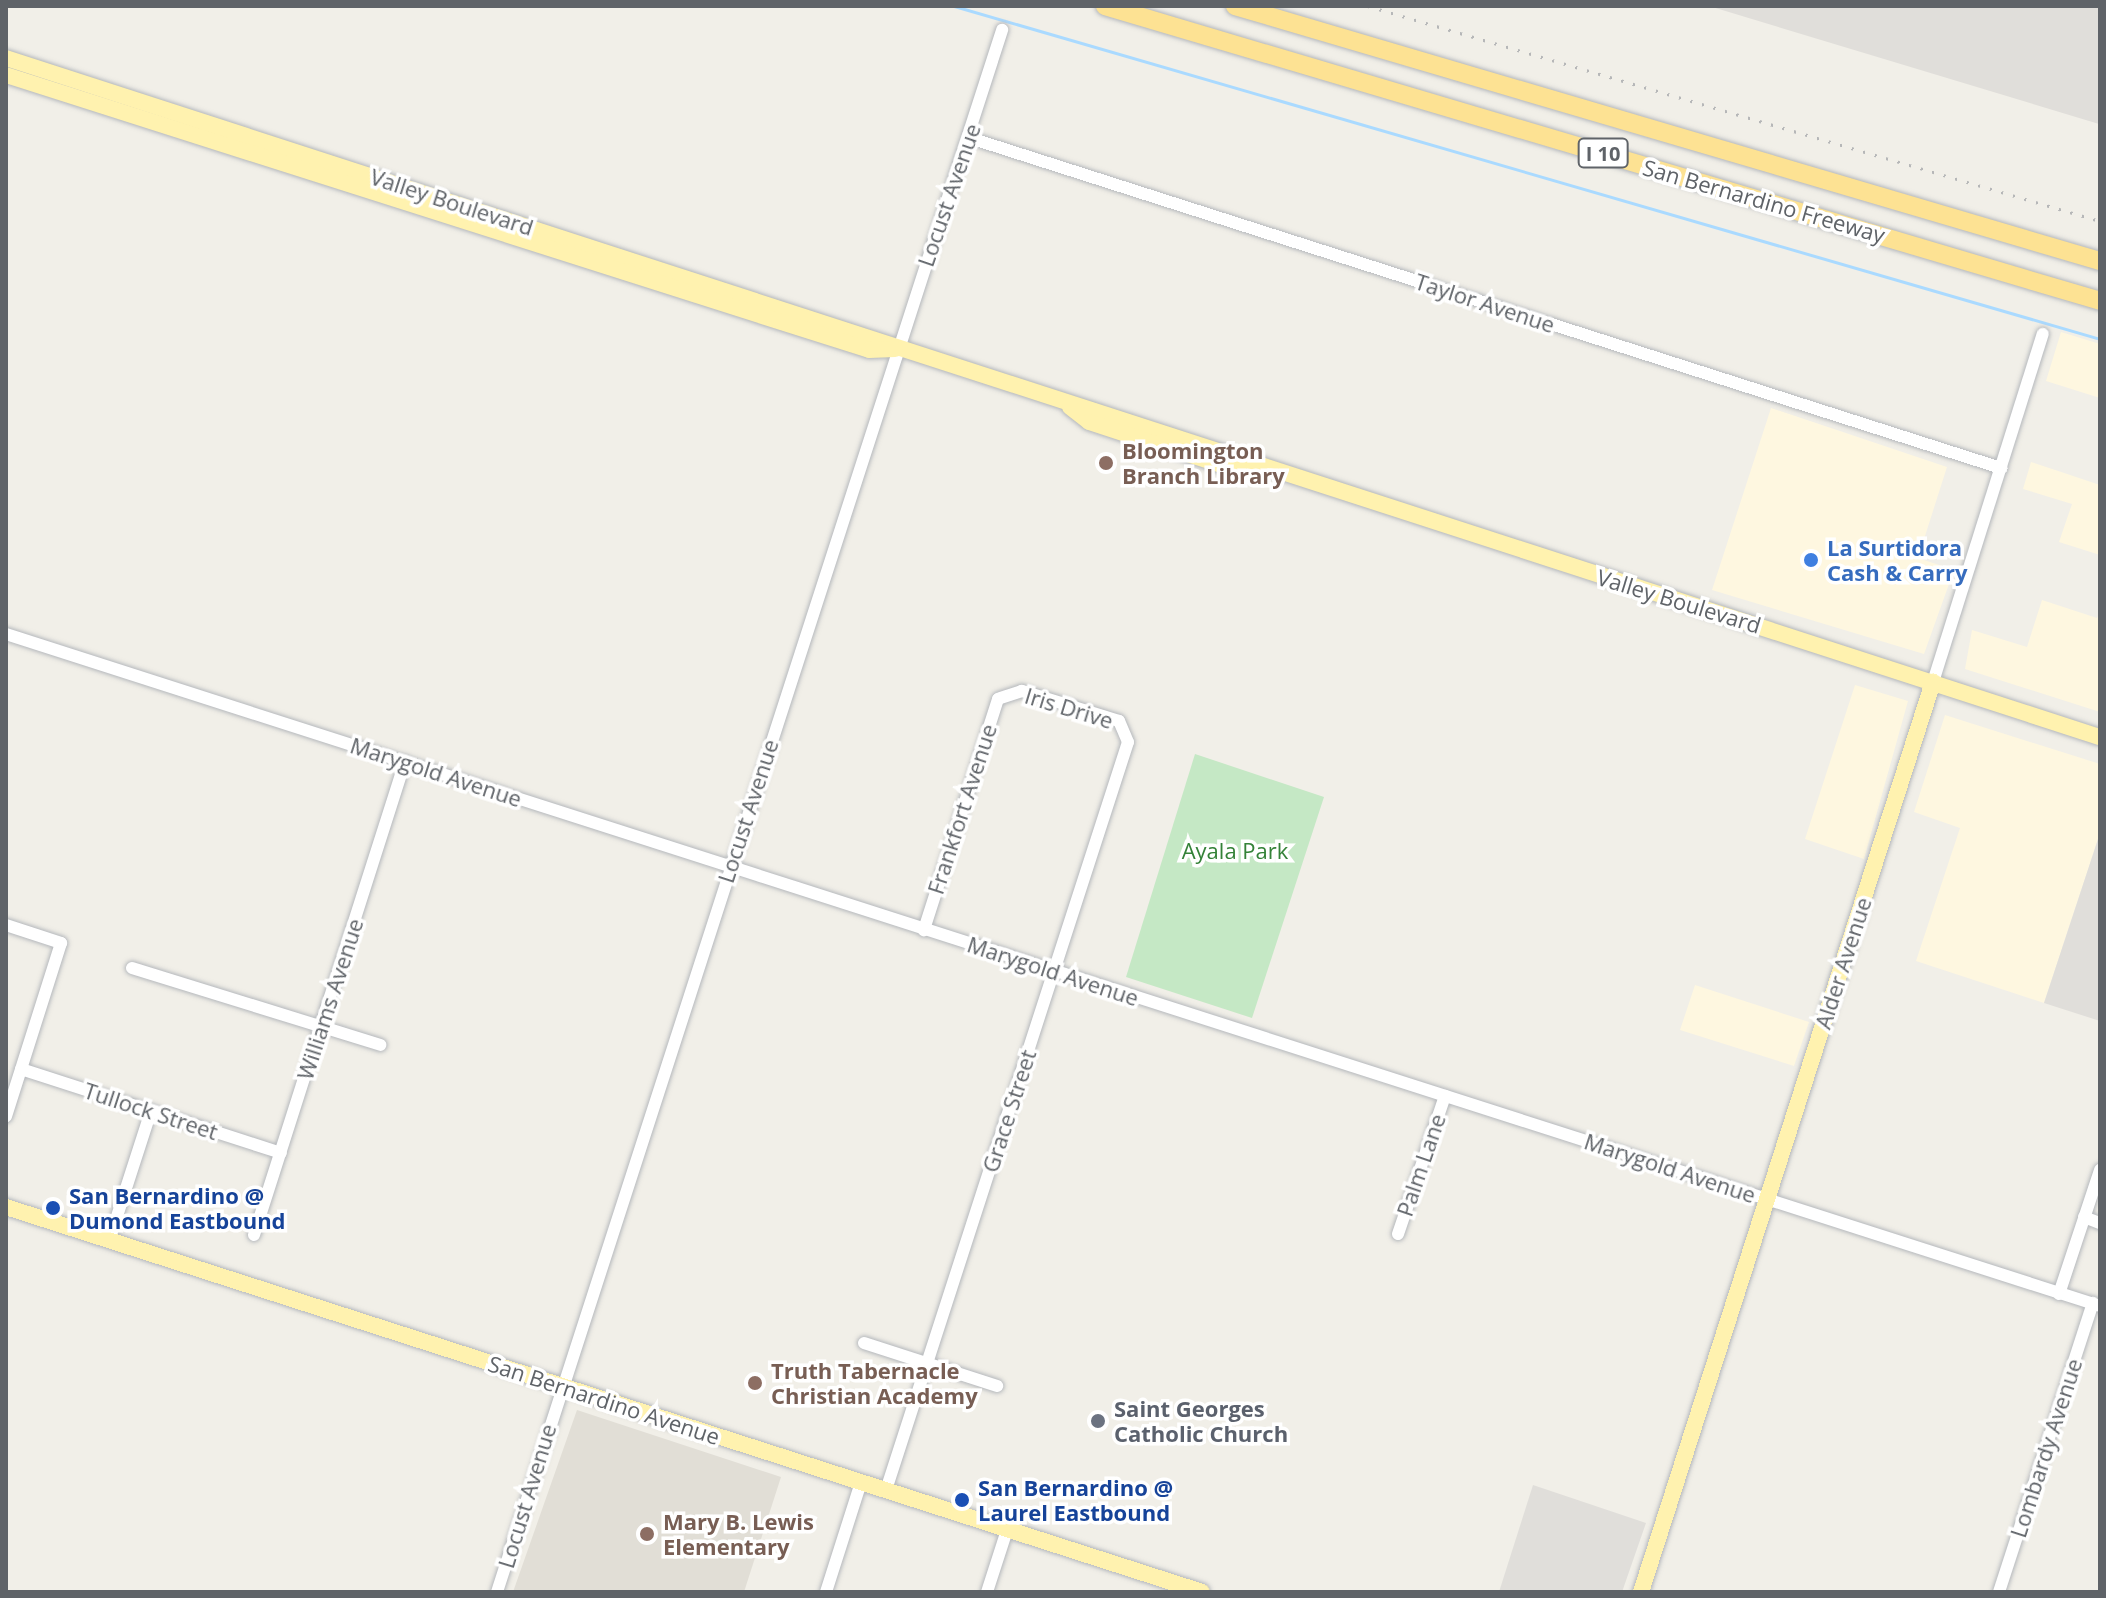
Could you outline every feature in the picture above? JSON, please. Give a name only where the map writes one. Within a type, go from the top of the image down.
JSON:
[{"type":"highway","name":"San Bernardino Freeway","points":[[1105,6],[2100,301]]},
{"type":"highway","name":"San Bernardino Freeway","points":[[1235,6],[2100,261]]},
{"type":"main road","name":"Valley Boulevard","points":[[6,58],[877,337],[895,349],[1070,407],[1089,422],[1138,438],[1240,471],[1257,468],[2100,737]]},
{"type":"main road","name":"Valley Boulevard","points":[[6,75],[869,350],[895,349]]},
{"type":"main road","name":"Alder Avenue","points":[[1641,1592],[1933,682]]},
{"type":"main road","name":"San Bernardino Avenue","points":[[6,1207],[886,1490],[1182,1589],[1202,1592]]},
{"type":"street","name":"Locust Avenue","points":[[497,1592],[895,349],[970,138],[1002,30]]},
{"type":"street","name":"Taylor Avenue","points":[[970,138],[2001,468]]},
{"type":"street","name":"Alder Avenue","points":[[1933,682],[2043,334]]},
{"type":"street","name":"Marygold Avenue","points":[[6,634],[2096,1304]]},
{"type":"street","name":"Iris Drive","points":[[1007,692],[1119,721],[1127,732]]},
{"type":"street","name":"Frankfort Avenue","points":[[924,930],[993,710],[1007,692]]},
{"type":"street","name":"Grace Street","points":[[886,1490],[1054,972],[1127,732]]},
{"type":"street","name":"Williams Avenue","points":[[254,1235],[405,762]]},
{"type":"street","points":[[6,925],[61,943],[6,1116]]},
{"type":"street","points":[[132,968],[380,1045]]},
{"type":"street","name":"Tullock Street","points":[[21,1069],[281,1153]]},
{"type":"street","name":"Palm Lane","points":[[1398,1234],[1445,1096]]},
{"type":"street","points":[[109,1241],[151,1111]]},
{"type":"street","points":[[2059,1294],[2100,1170]]},
{"type":"street","points":[[2084,1217],[2100,1223]]},
{"type":"street","name":"Lombardy Avenue","points":[[1999,1592],[2096,1304]]},
{"type":"street","points":[[864,1343],[997,1386]]},
{"type":"street","points":[[826,1592],[861,1482]]},
{"type":"street","points":[[987,1592],[1007,1530]]},
{"type":"shaded area","points":[[1709,6],[2100,6],[2099,124]]},
{"type":"shaded area","points":[[2061,332],[2100,344],[2100,398],[2046,381]]},
{"type":"shaded area","points":[[1771,408],[1947,467],[1918,558],[1954,570],[1924,654],[1712,590]]},
{"type":"shaded area","points":[[2031,462],[2100,485],[2100,555],[2059,542],[2072,504],[2023,489]]},
{"type":"shaded area","points":[[2042,600],[2097,618],[2100,612],[2100,712],[1965,669],[1972,630],[2027,647]]},
{"type":"shaded area","points":[[1855,685],[1908,701],[1864,859],[1805,839]]},
{"type":"shaded area","points":[[1945,715],[2100,764],[2100,833],[2044,1003],[1916,961],[1960,828],[1914,812]]},
{"type":"shaded area","points":[[2100,833],[2100,1021],[2044,1003]]},
{"type":"shaded area","points":[[1695,985],[1809,1022],[1794,1066],[1680,1030]]},
{"type":"shaded area","name":"Mary B. Lewis Elementary","points":[[577,1410],[781,1477],[744,1592],[513,1592]]},
{"type":"shaded area","points":[[1533,1485],[1646,1523],[1622,1592],[1499,1592]]},
{"type":"green space","name":"Ayala Park","points":[[1195,754],[1324,797],[1252,1018],[1126,977]]},
{"type":"waterway","points":[[954,6],[2100,339]]},
{"type":"railway","points":[[1368,6],[2100,221]]},
{"type":"place","name":"Bloomington Branch Library","points":[[1106,463]]},
{"type":"place","name":"La Surtidora Cash & Carry","points":[[1811,560]]},
{"type":"place","name":"San Bernardino @ Dumond Eastbound","points":[[53,1208]]},
{"type":"place","name":"Truth Tabernacle Christian Academy","points":[[755,1383]]},
{"type":"place","name":"Saint Georges Catholic Church","points":[[1098,1421]]},
{"type":"place","name":"San Bernardino @ Laurel Eastbound","points":[[962,1500]]},
{"type":"place","name":"Mary B. Lewis Elementary","points":[[647,1534]]}]
